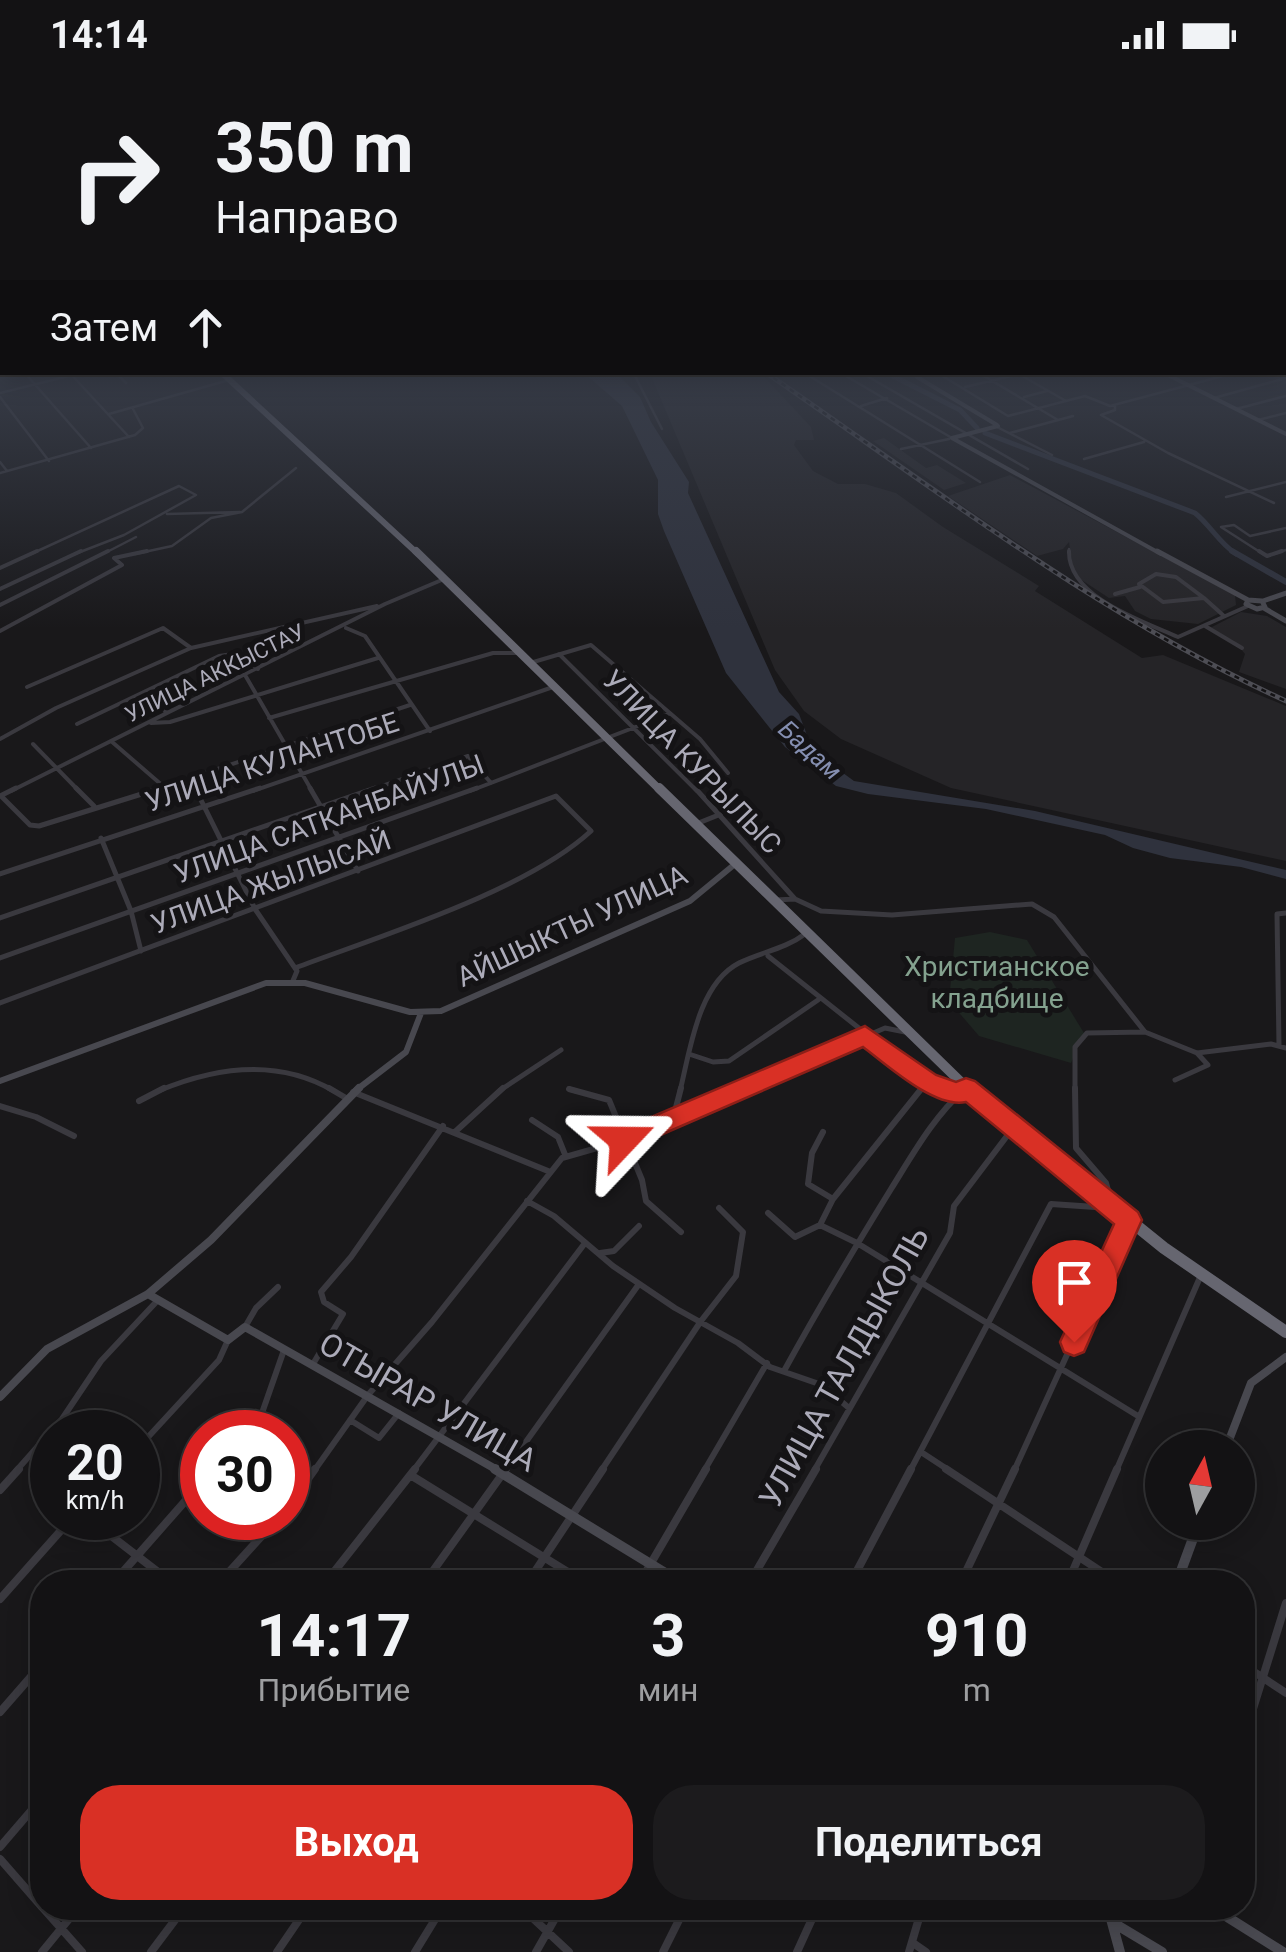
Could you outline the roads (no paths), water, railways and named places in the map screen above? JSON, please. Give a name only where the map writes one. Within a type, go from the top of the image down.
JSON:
[{"type":"highway","points":[[313,453],[913,1035],[962,1091],[1201,1275],[1286,1332]]},
{"type":"street","points":[[42,453],[48,461]]},
{"type":"street","points":[[0,473],[76,453]]},
{"type":"street","points":[[935,453],[980,482]]},
{"type":"street","points":[[976,453],[1248,603],[1263,605],[1286,621]]},
{"type":"street","points":[[1000,453],[1028,469]]},
{"type":"street","points":[[1046,453],[1052,456]]},
{"type":"street","points":[[1084,458],[1103,453]]},
{"type":"street","points":[[1169,453],[1274,503]]},
{"type":"street","points":[[0,462],[7,471]]},
{"type":"street","points":[[87,562],[172,546],[211,518],[242,512],[296,468]]},
{"type":"street","points":[[1226,498],[1286,482]]},
{"type":"street","points":[[0,568],[179,486],[196,495],[164,514],[0,589]]},
{"type":"street","points":[[164,514],[242,512]]},
{"type":"street","points":[[1286,528],[1250,536],[1234,524],[1222,528],[1267,556],[1286,550]]},
{"type":"street","points":[[0,605],[136,538]]},
{"type":"street","points":[[1069,548],[1069,570],[1091,591],[1170,633],[1185,636],[1248,603]]},
{"type":"street","points":[[0,631],[122,565],[114,558]]},
{"type":"street","points":[[1140,587],[1141,582],[1164,572],[1205,598],[1224,616]]},
{"type":"street","name":"УЛИЦА АККЫСТАУ","points":[[0,796],[384,604],[444,579]]},
{"type":"street","points":[[1115,594],[1140,587],[1162,602],[1205,598]]},
{"type":"street","points":[[1263,605],[1286,593]]},
{"type":"street","points":[[0,742],[56,708],[191,648],[384,604]]},
{"type":"street","points":[[1205,626],[1242,648]]},
{"type":"street","points":[[344,627],[365,636],[430,731]]},
{"type":"street","points":[[27,688],[163,628],[191,648]]},
{"type":"street","points":[[530,663],[590,645],[700,739],[728,773]]},
{"type":"street","points":[[270,718],[493,653],[520,653]]},
{"type":"street","points":[[77,724],[219,656],[233,654],[258,669]]},
{"type":"street","name":"УЛИЦА КУРЫЛЫС","points":[[559,654],[632,729],[670,761],[795,899]]},
{"type":"street","points":[[148,722],[170,722],[378,658]]},
{"type":"street","points":[[245,676],[358,871]]},
{"type":"street","name":"УЛИЦА КУЛАНТОБЕ","points":[[0,874],[556,686]]},
{"type":"street","points":[[143,694],[167,713]]},
{"type":"street","points":[[0,796],[33,827],[191,780],[410,705]]},
{"type":"street","name":"УЛИЦА САТКАНБАЙУЛЫ","points":[[0,958],[491,783],[669,714]]},
{"type":"street","points":[[110,741],[163,786]]},
{"type":"street","points":[[33,744],[94,806]]},
{"type":"street","points":[[0,918],[468,756],[491,783]]},
{"type":"street","points":[[0,1081],[266,983],[292,983],[296,968],[255,909],[191,780]]},
{"type":"street","name":"УЛИЦА ЖЫЛЫСАЙ","points":[[0,1003],[556,796],[590,830],[570,851],[530,872],[296,968]]},
{"type":"street","points":[[695,824],[721,814]]},
{"type":"street","points":[[101,838],[131,911],[141,951]]},
{"type":"street","name":"АЙШЫКТЫ УЛИЦА","points":[[292,983],[421,1013],[441,1011],[690,901],[735,864]]},
{"type":"street","points":[[773,900],[795,899],[821,912],[892,915],[1032,904],[1054,917],[1145,1032]]},
{"type":"street","points":[[1096,1195],[1108,1190],[1104,1176],[1078,1155],[1076,1148],[1075,1047],[1088,1034],[1145,1032],[1197,1052],[1282,1047],[1277,914],[1286,913]]},
{"type":"street","points":[[673,1119],[699,1018],[720,978],[731,968],[792,946],[807,933]]},
{"type":"street","points":[[768,956],[928,1082],[962,1091],[916,1151],[857,1243],[784,1371]]},
{"type":"street","points":[[692,1055],[713,1062],[729,1061],[819,999]]},
{"type":"street","points":[[0,1397],[47,1349],[148,1294],[211,1240],[349,1095],[406,1052],[421,1013]]},
{"type":"street","points":[[310,1477],[368,1395],[432,1322],[548,1170],[566,1157],[624,1140],[885,1028],[913,1035]]},
{"type":"street","points":[[456,1130],[490,1097],[561,1050]]},
{"type":"street","points":[[1176,1080],[1208,1065],[1197,1052]]},
{"type":"street","points":[[140,1101],[159,1089],[195,1078],[274,1071],[305,1076],[349,1095],[456,1130],[548,1170]]},
{"type":"street","points":[[768,1213],[794,1236],[820,1225],[833,1199],[928,1082]]},
{"type":"street","points":[[569,1089],[609,1100],[642,1180],[646,1201],[681,1232]]},
{"type":"street","points":[[0,1106],[36,1117],[74,1136]]},
{"type":"street","points":[[532,1120],[558,1137],[566,1157]]},
{"type":"street","points":[[313,1364],[343,1314],[324,1302],[321,1292],[443,1126]]},
{"type":"street","name":"УЛИЦА ТАЛДЫКОЛЬ","points":[[757,1570],[923,1283],[950,1233],[954,1206],[1013,1128]]},
{"type":"street","points":[[823,1132],[812,1153],[808,1186],[833,1199]]},
{"type":"street","points":[[527,1201],[554,1216],[639,1284],[767,1364],[822,1386],[850,1408]]},
{"type":"street","points":[[857,1570],[1051,1204],[1113,1208]]},
{"type":"street","points":[[536,1570],[701,1321],[736,1276],[744,1232],[718,1208]]},
{"type":"street","points":[[966,1570],[1128,1220]]},
{"type":"street","points":[[820,1225],[857,1243],[1138,1416]]},
{"type":"street","points":[[597,1252],[614,1251],[640,1226]]},
{"type":"street","points":[[336,1570],[585,1243]]},
{"type":"street","points":[[1073,1570],[1201,1275]]},
{"type":"street","points":[[435,1570],[639,1284]]},
{"type":"street","points":[[160,1424],[219,1360],[228,1340],[245,1327],[256,1308],[278,1287]]},
{"type":"street","points":[[148,1294],[228,1340]]},
{"type":"street","points":[[0,1490],[62,1419],[101,1361],[158,1300]]},
{"type":"street","name":"ОТЫРАР УЛИЦА","points":[[245,1327],[441,1436],[660,1570]]},
{"type":"street","points":[[263,1410],[284,1348]]},
{"type":"street","points":[[1233,1430],[1251,1379],[1262,1367],[1286,1357]]},
{"type":"street","points":[[648,1570],[767,1364]]},
{"type":"street","points":[[350,1420],[379,1438],[400,1413]]},
{"type":"street","points":[[921,1452],[1098,1570]]},
{"type":"street","points":[[411,1476],[564,1570]]},
{"type":"street","points":[[125,1570],[180,1507]]},
{"type":"street","points":[[0,1599],[52,1540]]},
{"type":"street","points":[[116,1540],[155,1570]]},
{"type":"street","points":[[231,1570],[258,1540]]},
{"type":"street","points":[[1181,1570],[1192,1540]]},
{"type":"street","points":[[1255,1700],[1286,1603]]},
{"type":"street","points":[[1255,1672],[1286,1693]]},
{"type":"street","points":[[0,1712],[30,1678]]},
{"type":"street","points":[[0,1848],[30,1812]]},
{"type":"street","points":[[0,1859],[30,1892]]},
{"type":"street","points":[[55,1920],[82,1952]]},
{"type":"street","points":[[42,1952],[67,1920]]},
{"type":"street","points":[[151,1952],[175,1920]]},
{"type":"street","points":[[277,1952],[299,1920]]},
{"type":"street","points":[[415,1952],[435,1920]]},
{"type":"street","points":[[534,1920],[569,1952]]},
{"type":"street","points":[[536,1952],[554,1920]]},
{"type":"street","points":[[663,1952],[679,1920]]},
{"type":"street","points":[[796,1952],[812,1920]]},
{"type":"street","points":[[919,1920],[911,1947],[926,1952]]},
{"type":"street","points":[[1231,1920],[1282,1952]]},
{"type":"street","points":[[1112,1922],[1120,1952]]},
{"type":"street","points":[[1112,1922],[1162,1952]]},
{"type":"water","name":"Бадам","points":[[645,453],[671,453],[689,482],[688,493],[779,692],[799,714],[813,751],[854,781],[1035,811],[1286,870],[1286,879],[1241,867],[1170,858],[1105,835],[986,809],[868,794],[836,786],[785,747],[726,673],[658,514],[658,480]]},
{"type":"waterway","points":[[1037,453],[1195,513],[1233,552]]},
{"type":"waterway","points":[[1233,552],[1286,582]]},
{"type":"railway","points":[[880,453],[1083,590],[1216,667],[1286,701]]},
{"type":"park label","name":"Христианское кладбище","points":[[997,982]]}]
